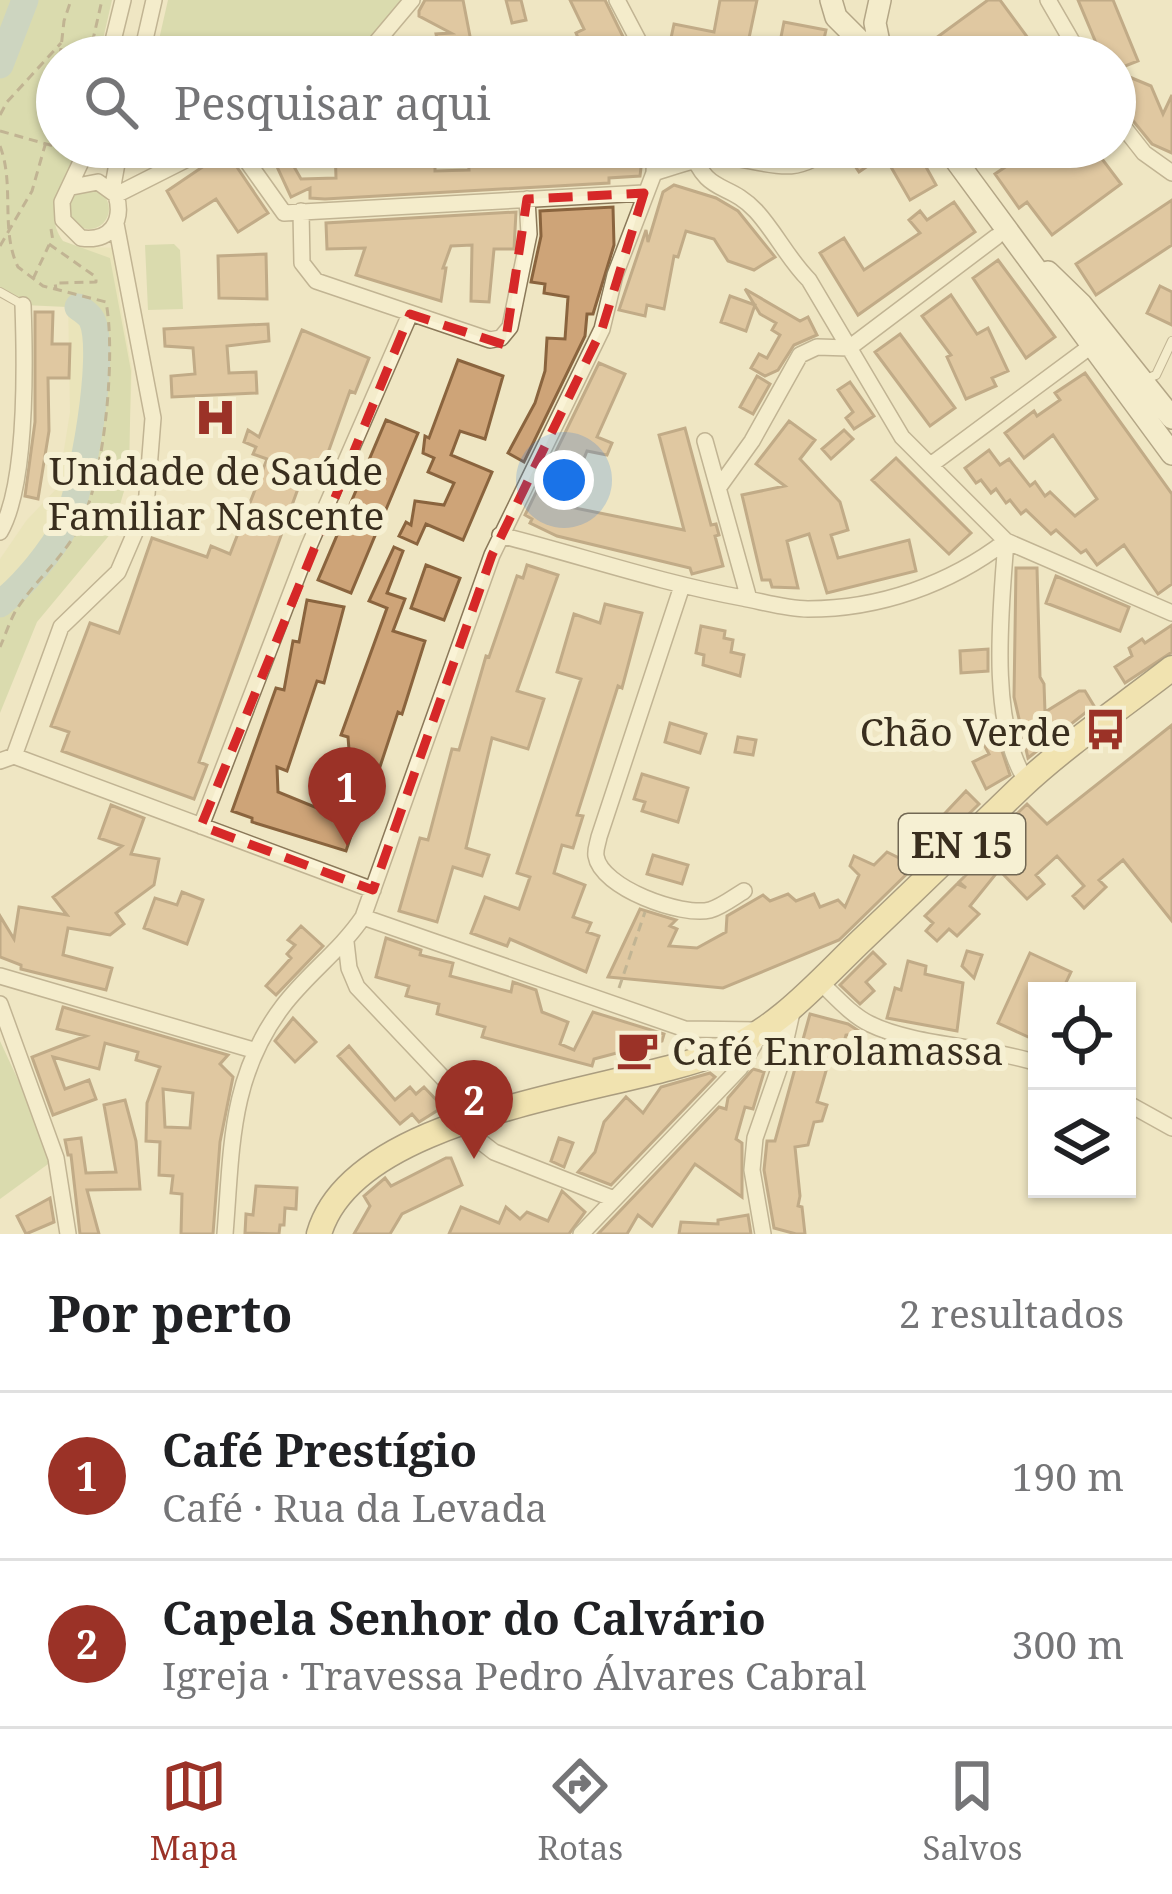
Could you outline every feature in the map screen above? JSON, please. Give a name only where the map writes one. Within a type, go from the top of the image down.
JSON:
[{"type":"main road","points":[[832,1],[836,17],[857,36]]},
{"type":"main road","points":[[851,30],[863,27],[878,9]]},
{"type":"main road","points":[[962,168],[1021,245],[1087,348],[1149,406],[1172,418]]},
{"type":"main road","points":[[1021,245],[1081,304],[1142,380],[1172,454]]},
{"type":"main road","name":"EN 15","points":[[319,1234],[345,1186],[376,1160],[416,1140],[474,1119],[718,1054],[762,1030],[819,982],[1027,782],[1172,668]]},
{"type":"street","points":[[114,36],[123,0]]},
{"type":"street","points":[[145,36],[154,0]]},
{"type":"street","points":[[382,36],[412,0]]},
{"type":"street","points":[[617,0],[636,36]]},
{"type":"street","points":[[1048,0],[1069,36]]},
{"type":"street","points":[[851,30],[851,36]]},
{"type":"street","points":[[1136,143],[1172,172]]},
{"type":"street","points":[[80,168],[62,202],[63,220],[81,238],[98,238],[116,224]]},
{"type":"street","points":[[117,168],[116,224],[153,418],[146,507],[118,572],[61,627],[7,759],[373,890]]},
{"type":"street","points":[[114,193],[167,168]]},
{"type":"street","points":[[252,168],[284,212],[644,193]]},
{"type":"street","points":[[225,1234],[235,1116],[253,1050],[285,1002],[346,943],[364,917],[500,535],[602,329],[615,275],[654,168]]},
{"type":"street","points":[[654,173],[665,168]]},
{"type":"street","points":[[699,168],[705,180],[756,211],[809,280],[902,437],[1006,541],[1172,613]]},
{"type":"street","points":[[72,187],[89,181],[114,193]]},
{"type":"street","points":[[301,211],[302,262],[316,281],[490,340],[501,338],[510,327],[523,279],[530,234],[527,199]]},
{"type":"street","points":[[719,488],[807,349],[849,349],[996,237]]},
{"type":"street","points":[[98,238],[122,262]]},
{"type":"street","points":[[932,464],[1087,348],[1093,335],[1039,263]]},
{"type":"street","points":[[0,532],[15,481],[22,408],[23,305]]},
{"type":"street","points":[[201,826],[309,546],[410,314]]},
{"type":"street","points":[[0,408],[22,408]]},
{"type":"street","points":[[705,441],[749,599]]},
{"type":"street","points":[[500,535],[682,586],[806,609],[916,591],[973,567],[1006,541]]},
{"type":"street","points":[[1006,541],[1002,588],[1005,716],[1010,748],[1027,782]]},
{"type":"street","points":[[682,586],[596,856],[610,879],[679,909],[710,910],[744,891]]},
{"type":"street","points":[[364,917],[685,1029],[762,1030]]},
{"type":"street","points":[[346,943],[357,987],[474,1119],[476,1138],[494,1152],[614,1198]]},
{"type":"street","points":[[0,976],[253,1050]]},
{"type":"street","points":[[819,982],[865,1022],[878,1027],[1028,1061]]},
{"type":"street","points":[[0,1004],[56,1158],[68,1230],[47,1234]]},
{"type":"street","points":[[763,1234],[752,1170],[755,1138],[780,1066],[794,1005]]},
{"type":"street","points":[[677,1066],[688,1047],[685,1029]]},
{"type":"street","points":[[762,1030],[776,1049],[780,1066]]},
{"type":"street","points":[[581,1234],[740,1068],[762,1030]]},
{"type":"street","points":[[1136,1108],[1172,1128]]},
{"type":"lane","points":[[0,292],[23,305]]},
{"type":"lane","points":[[1142,380],[1156,375],[1172,340]]},
{"type":"lane","points":[[1149,406],[1172,439]]},
{"type":"path","points":[[63,36],[71,0]]},
{"type":"path","points":[[94,36],[102,0]]},
{"type":"path","points":[[0,115],[36,70]]},
{"type":"path","points":[[0,131],[36,142]]},
{"type":"path","points":[[0,146],[9,168],[12,256],[32,281],[106,302],[111,324],[110,374],[83,519],[67,548],[16,611],[0,646]]},
{"type":"path","points":[[0,246],[32,191],[40,168]]},
{"type":"path","points":[[32,281],[49,244],[96,277],[96,282],[56,283],[56,289]]},
{"type":"path","points":[[613,1004],[650,899]]},
{"type":"highlighted area","points":[[644,193],[602,329],[492,555],[373,890],[201,826],[410,314],[505,345],[527,199]]},
{"type":"shaded area","points":[[67,246],[117,248],[119,297],[132,369],[127,485],[98,548],[38,607],[0,707],[0,559],[58,487],[70,412]]},
{"type":"green space","points":[[0,0],[112,0],[104,36],[36,36],[36,168],[71,168],[55,205],[56,229],[63,241],[110,258],[131,371],[129,474],[112,532],[37,622],[0,713],[0,586],[3,589],[45,538],[65,494],[84,406],[86,352],[82,330],[67,307],[23,305],[0,289]]},
{"type":"green space","points":[[168,0],[402,0],[375,36],[160,36]]},
{"type":"green space","points":[[89,189],[103,195],[109,209],[103,223],[89,229],[75,223],[69,209],[75,195]]},
{"type":"green space","points":[[174,244],[180,250],[183,309],[148,310],[145,245]]},
{"type":"green space","points":[[0,1041],[55,1159],[0,1199]]},
{"type":"building","points":[[425,0],[463,0],[470,36],[436,36],[451,33],[419,16]]},
{"type":"building","points":[[506,0],[521,0],[526,20],[512,23]]},
{"type":"building","points":[[570,0],[605,0],[623,36],[577,36],[584,29]]},
{"type":"building","points":[[720,0],[757,0],[749,36],[671,36],[674,24],[714,32]]},
{"type":"building","points":[[988,0],[1000,0],[1027,36],[939,36]]},
{"type":"building","points":[[1078,0],[1113,0],[1128,36],[1093,36]]},
{"type":"building","points":[[784,22],[826,30],[825,36],[781,36]]},
{"type":"building","points":[[1136,80],[1151,86],[1163,114],[1172,95],[1172,153],[1152,144],[1136,124]]},
{"type":"building","points":[[201,168],[238,168],[268,213],[238,232],[216,199],[183,220],[167,191]]},
{"type":"building","points":[[278,168],[295,168],[301,179],[336,178],[336,168],[641,168],[640,176],[609,178],[609,183],[325,199],[310,198],[310,188],[291,197]]},
{"type":"building","points":[[892,168],[927,168],[936,185],[910,200]]},
{"type":"building","points":[[1004,168],[1109,168],[1121,184],[1052,235],[1027,202],[1019,208],[995,174]]},
{"type":"building","points":[[674,185],[716,198],[738,211],[775,257],[754,270],[728,261],[714,239],[686,231],[678,257],[674,256],[664,309],[647,305],[645,316],[619,310],[646,230],[648,242],[663,192]]},
{"type":"building","points":[[1172,200],[1172,245],[1096,295],[1076,264]]},
{"type":"building","points":[[954,202],[975,232],[858,315],[820,253],[844,238],[864,270],[920,233],[909,220],[920,211],[927,220]]},
{"type":"building","points":[[613,207],[614,245],[593,314],[587,314],[585,336],[524,462],[508,453],[535,403],[545,371],[547,338],[565,339],[568,297],[544,293],[545,284],[531,282],[541,236],[540,211]]},
{"type":"building","points":[[516,212],[514,249],[494,249],[489,302],[471,301],[472,245],[451,246],[443,268],[441,301],[356,275],[365,248],[327,249],[326,223]]},
{"type":"building","points":[[266,254],[267,299],[219,298],[218,256]]},
{"type":"building","points":[[998,260],[1055,337],[1026,358],[973,278]]},
{"type":"building","points":[[1160,286],[1172,292],[1172,325],[1147,313]]},
{"type":"building","points":[[745,289],[800,321],[808,317],[817,335],[794,345],[778,370],[765,376],[751,368],[759,354],[767,358],[780,335],[772,330],[776,323],[760,314]]},
{"type":"building","points":[[951,295],[977,334],[988,328],[1008,371],[992,378],[996,386],[966,399],[947,357],[951,355],[922,316]]},
{"type":"building","points":[[730,296],[755,305],[746,331],[721,322]]},
{"type":"building","points":[[35,312],[53,312],[52,344],[70,344],[69,378],[48,378],[49,431],[38,499],[25,496],[35,422]]},
{"type":"building","points":[[268,324],[269,341],[227,346],[229,373],[256,372],[257,393],[172,397],[171,376],[195,374],[193,348],[165,346],[164,329]]},
{"type":"building","points":[[302,330],[369,358],[355,393],[350,391],[319,478],[304,472],[199,762],[207,765],[194,799],[62,751],[69,732],[51,726],[90,623],[119,633],[152,538],[207,557],[211,546],[230,554],[267,459],[253,454],[256,447],[244,442],[248,430],[259,437]]},
{"type":"building","points":[[900,334],[955,408],[930,426],[875,352]]},
{"type":"building","points":[[458,360],[503,376],[485,439],[460,431],[451,455],[492,472],[463,540],[426,524],[417,544],[399,536],[406,522],[411,525],[415,501],[444,505],[454,483],[428,472],[434,458],[423,453],[425,436],[429,438]]},
{"type":"building","points":[[599,363],[625,374],[597,437],[612,443],[607,455],[587,451],[565,506],[684,530],[659,435],[685,428],[711,525],[716,524],[723,566],[692,574],[690,568],[557,536],[530,523],[532,519],[525,515]]},
{"type":"building","points":[[1085,373],[1172,494],[1172,584],[1158,594],[1124,545],[1097,565],[1086,550],[1081,553],[1056,530],[1051,534],[1026,510],[1021,514],[996,489],[991,493],[981,480],[976,483],[965,468],[989,450],[1000,465],[1009,459],[1030,486],[1035,482],[1045,496],[1050,492],[1075,516],[1097,499],[1053,435],[1024,458],[1005,433],[1034,411],[1037,416],[1060,400],[1055,393]]},
{"type":"building","points":[[757,376],[770,384],[753,414],[740,407]]},
{"type":"building","points":[[850,382],[874,416],[854,429],[846,418],[853,412],[838,390]]},
{"type":"building","points":[[386,420],[418,433],[351,593],[318,580]]},
{"type":"building","points":[[789,421],[815,440],[800,459],[840,502],[848,530],[831,535],[838,558],[909,540],[916,571],[827,593],[809,534],[787,541],[798,588],[772,587],[770,580],[762,580],[742,495],[785,486],[756,464]]},
{"type":"building","points":[[844,430],[853,439],[831,459],[822,449]]},
{"type":"building","points":[[896,458],[971,533],[949,554],[872,480]]},
{"type":"building","points":[[394,547],[403,551],[387,593],[405,599],[393,631],[425,641],[402,714],[398,712],[346,851],[252,822],[232,811],[276,688],[284,690],[307,600],[344,607],[324,683],[317,681],[287,771],[277,767],[278,792],[322,810],[329,789],[337,788],[340,762],[345,762],[349,750],[348,737],[341,735],[387,608],[369,601]]},
{"type":"building","points":[[426,565],[460,578],[444,620],[411,608]]},
{"type":"building","points":[[527,565],[558,575],[517,691],[544,699],[528,749],[492,738],[466,848],[489,855],[482,876],[453,867],[437,922],[399,911],[420,838],[428,840],[452,749],[459,750],[486,656],[517,576],[523,578]]},
{"type":"building","points":[[1016,568],[1037,568],[1045,712],[1079,691],[1085,691],[1094,706],[1028,758],[1014,697]]},
{"type":"building","points":[[1056,576],[1129,607],[1120,631],[1046,603]]},
{"type":"building","points":[[605,604],[642,613],[622,688],[618,686],[577,815],[583,816],[573,848],[562,845],[554,873],[585,885],[573,917],[591,923],[587,932],[599,936],[586,972],[510,939],[507,946],[471,933],[485,897],[519,909],[530,877],[517,873],[581,679],[557,672],[574,614],[600,623]]},
{"type":"building","points":[[1172,625],[1172,652],[1125,683],[1115,667],[1132,656],[1129,648]]},
{"type":"building","points":[[701,626],[725,631],[724,638],[733,640],[731,652],[744,655],[740,676],[703,665],[704,655],[696,653]]},
{"type":"building","points":[[988,649],[988,671],[961,673],[960,651]]},
{"type":"building","points":[[670,723],[706,734],[700,753],[665,742]]},
{"type":"building","points":[[1172,725],[1172,921],[1123,860],[1099,880],[1106,887],[1084,908],[1073,896],[1084,886],[1057,856],[1036,875],[1044,884],[1027,899],[999,870],[970,906],[979,914],[957,936],[949,929],[937,941],[926,931],[933,923],[925,916],[957,884],[966,888],[959,882],[966,875],[959,870],[968,861],[982,873],[1001,857],[987,843],[1027,804],[1047,824]]},
{"type":"building","points":[[995,730],[1010,775],[986,789],[973,762],[989,754],[980,737]]},
{"type":"building","points":[[738,737],[756,740],[753,755],[735,752]]},
{"type":"building","points":[[642,774],[688,788],[678,822],[642,811],[645,802],[634,799]]},
{"type":"building","points":[[966,791],[979,804],[928,854],[917,843]]},
{"type":"building","points":[[111,805],[144,818],[131,854],[159,859],[154,885],[116,913],[124,924],[110,935],[68,928],[63,955],[112,968],[106,990],[21,969],[0,957],[0,916],[14,939],[19,907],[67,915],[53,897],[122,846],[99,838]]},
{"type":"building","points":[[887,852],[915,866],[839,940],[723,988],[608,977],[640,909],[676,920],[670,926],[677,929],[669,946],[697,948],[726,932],[727,916],[763,895],[770,901],[788,894],[796,901],[814,894],[820,907],[838,900],[845,907],[859,875],[850,866],[854,856],[874,865]]},
{"type":"building","points":[[653,855],[688,865],[682,884],[647,874]]},
{"type":"building","points":[[182,892],[203,900],[187,944],[144,928],[155,898],[177,905]]},
{"type":"building","points":[[301,926],[323,946],[276,995],[266,986],[291,958],[287,954],[295,945],[288,940]]},
{"type":"building","points":[[386,938],[421,950],[420,955],[453,963],[450,976],[511,992],[513,982],[536,990],[542,1012],[568,1022],[560,1044],[574,1050],[593,1012],[664,1034],[662,1041],[594,1059],[592,1066],[482,1037],[485,1027],[437,1014],[439,1004],[406,996],[409,986],[376,977]]},
{"type":"building","points":[[967,951],[982,955],[974,978],[962,966]]},
{"type":"building","points":[[873,952],[885,964],[866,982],[874,991],[860,1004],[840,985]]},
{"type":"building","points":[[1030,953],[1071,972],[1066,982],[1028,982],[1028,1037],[998,1023]]},
{"type":"building","points":[[908,961],[926,966],[925,974],[963,983],[957,1031],[887,1018]]},
{"type":"building","points":[[63,1007],[228,1055],[220,1064],[233,1077],[220,1142],[213,1234],[181,1234],[182,1194],[171,1193],[173,1176],[159,1175],[160,1142],[146,1141],[147,1103],[160,1067],[136,1060],[138,1052],[105,1043],[99,1069],[53,1057],[65,1089],[89,1080],[96,1099],[53,1115],[32,1057],[86,1036],[57,1029]],"holes":[[[163,1089],[193,1093],[190,1128],[165,1127]]]},
{"type":"building","points":[[810,1014],[848,1024],[862,1033],[846,1035],[838,1063],[828,1064],[817,1102],[827,1105],[822,1121],[814,1122],[808,1145],[795,1147],[798,1206],[802,1207],[805,1234],[796,1234],[774,1228],[764,1170],[767,1141],[775,1141]]},
{"type":"building","points":[[293,1018],[316,1042],[295,1062],[275,1041]]},
{"type":"building","points":[[349,1046],[395,1100],[410,1087],[416,1094],[424,1087],[443,1107],[419,1122],[412,1114],[400,1124],[338,1056]]},
{"type":"building","points":[[753,1069],[764,1072],[753,1109],[745,1107],[736,1139],[742,1143],[742,1197],[695,1164],[652,1226],[638,1215],[627,1234],[598,1234],[719,1107],[726,1109],[728,1098]]},
{"type":"building","points":[[710,1073],[715,1077],[611,1185],[578,1172],[595,1152],[604,1122],[626,1097],[643,1113],[661,1087]]},
{"type":"building","points":[[125,1100],[136,1141],[140,1189],[87,1190],[99,1234],[80,1234],[65,1140],[81,1138],[86,1173],[116,1172],[104,1105]]},
{"type":"building","points":[[559,1138],[573,1143],[564,1167],[551,1161]]},
{"type":"building","points":[[451,1158],[462,1185],[402,1214],[390,1234],[354,1234],[370,1206],[364,1196],[385,1178],[391,1186]]},
{"type":"building","points":[[256,1186],[297,1188],[296,1209],[285,1208],[279,1234],[245,1233],[246,1214],[253,1215]]},
{"type":"building","points":[[562,1191],[585,1212],[569,1234],[449,1234],[461,1207],[499,1223],[506,1207],[520,1219],[527,1212],[548,1221]]},
{"type":"building","points":[[50,1198],[54,1222],[26,1234],[17,1216]]},
{"type":"building","points":[[748,1215],[751,1234],[679,1234],[681,1222],[718,1224],[718,1220]]},
{"type":"waterway","points":[[0,65],[25,0]]},
{"type":"waterway","points":[[0,604],[53,545],[66,524],[79,482],[97,361],[92,320],[78,307]]},
{"type":"place","name":"Unidade de Saúde Familiar Nascente","points":[[216,417]]},
{"type":"place","name":"Chão Verde","points":[[1105,730]]},
{"type":"place","name":"Café Prestígio","points":[[347,846]]},
{"type":"place","name":"Café Enrolamassa","points":[[638,1049]]},
{"type":"place","name":"Capela Senhor do Calvário","points":[[474,1159]]}]
